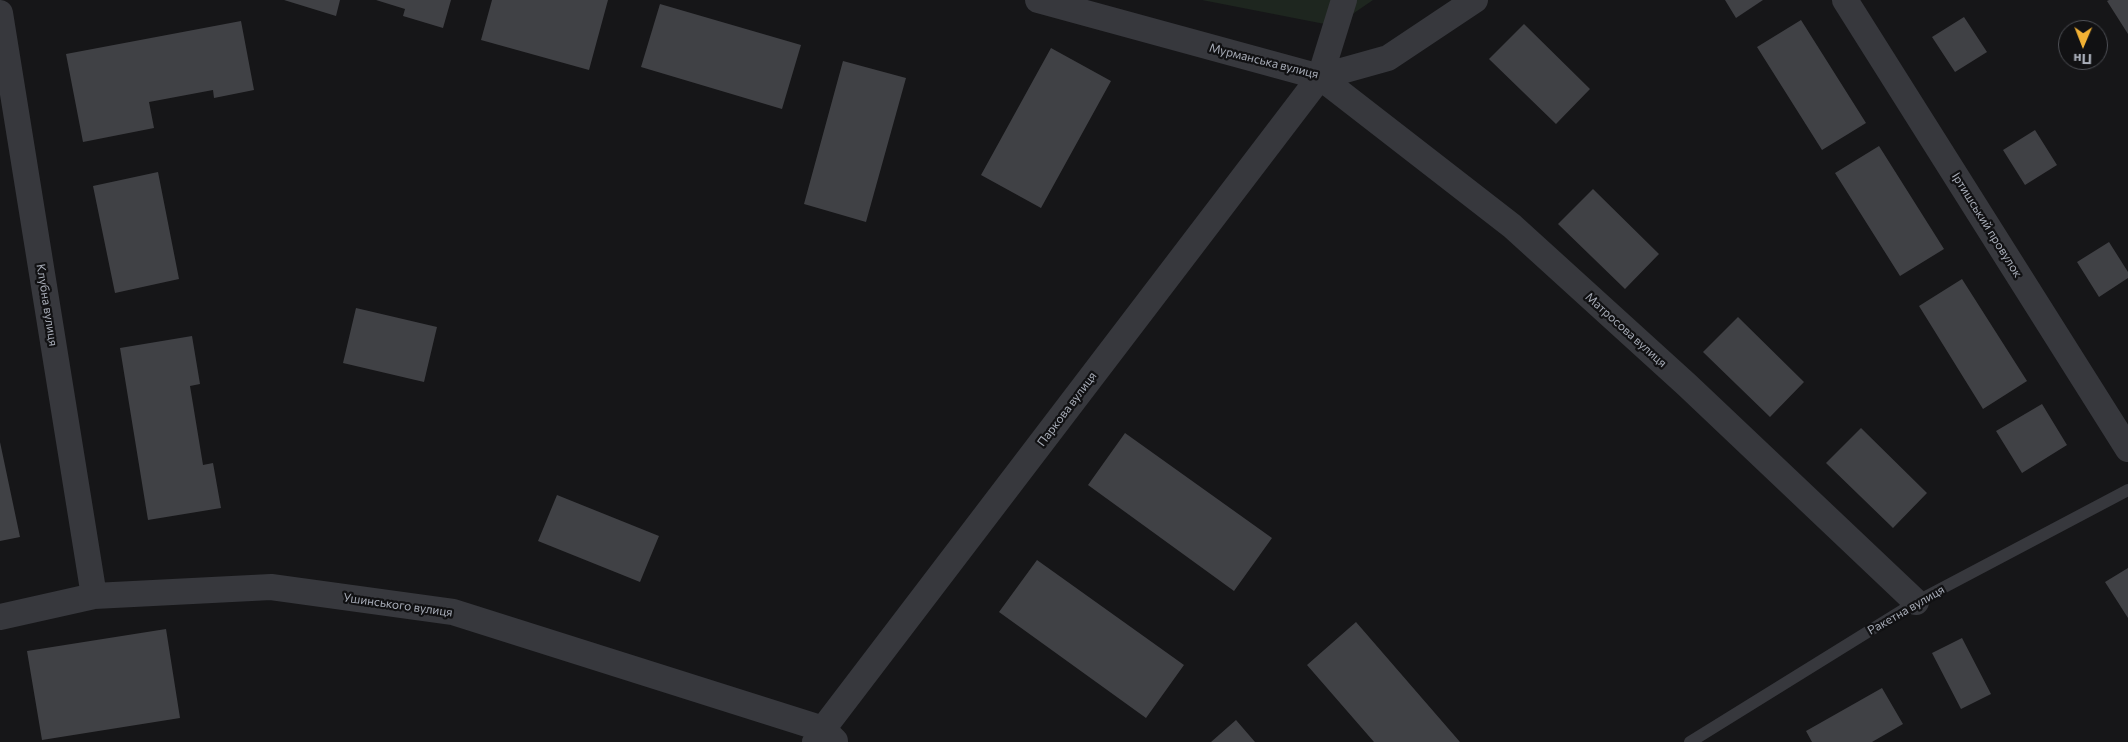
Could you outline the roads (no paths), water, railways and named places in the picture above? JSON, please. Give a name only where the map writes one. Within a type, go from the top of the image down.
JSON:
[{"type":"street","name":"Мурманська вулиця","points":[[1038,0],[1320,77],[1388,58],[1476,0]]},
{"type":"street","points":[[1320,77],[1344,0]]},
{"type":"street","name":"Іртишський провулок","points":[[1845,0],[2128,449]]},
{"type":"street","name":"Клубна вулиця","points":[[0,13],[94,596]]},
{"type":"street","name":"Матросова вулиця","points":[[1320,77],[1512,226],[1687,385],[1916,602]]},
{"type":"street","name":"Паркова вулиця","points":[[824,738],[1320,77]]},
{"type":"street","name":"Ушинського вулиця","points":[[0,617],[94,596],[271,587],[453,612],[824,738]]},
{"type":"lane","name":"Ракетна вулиця","points":[[1690,742],[1916,602],[2128,490]]}]
